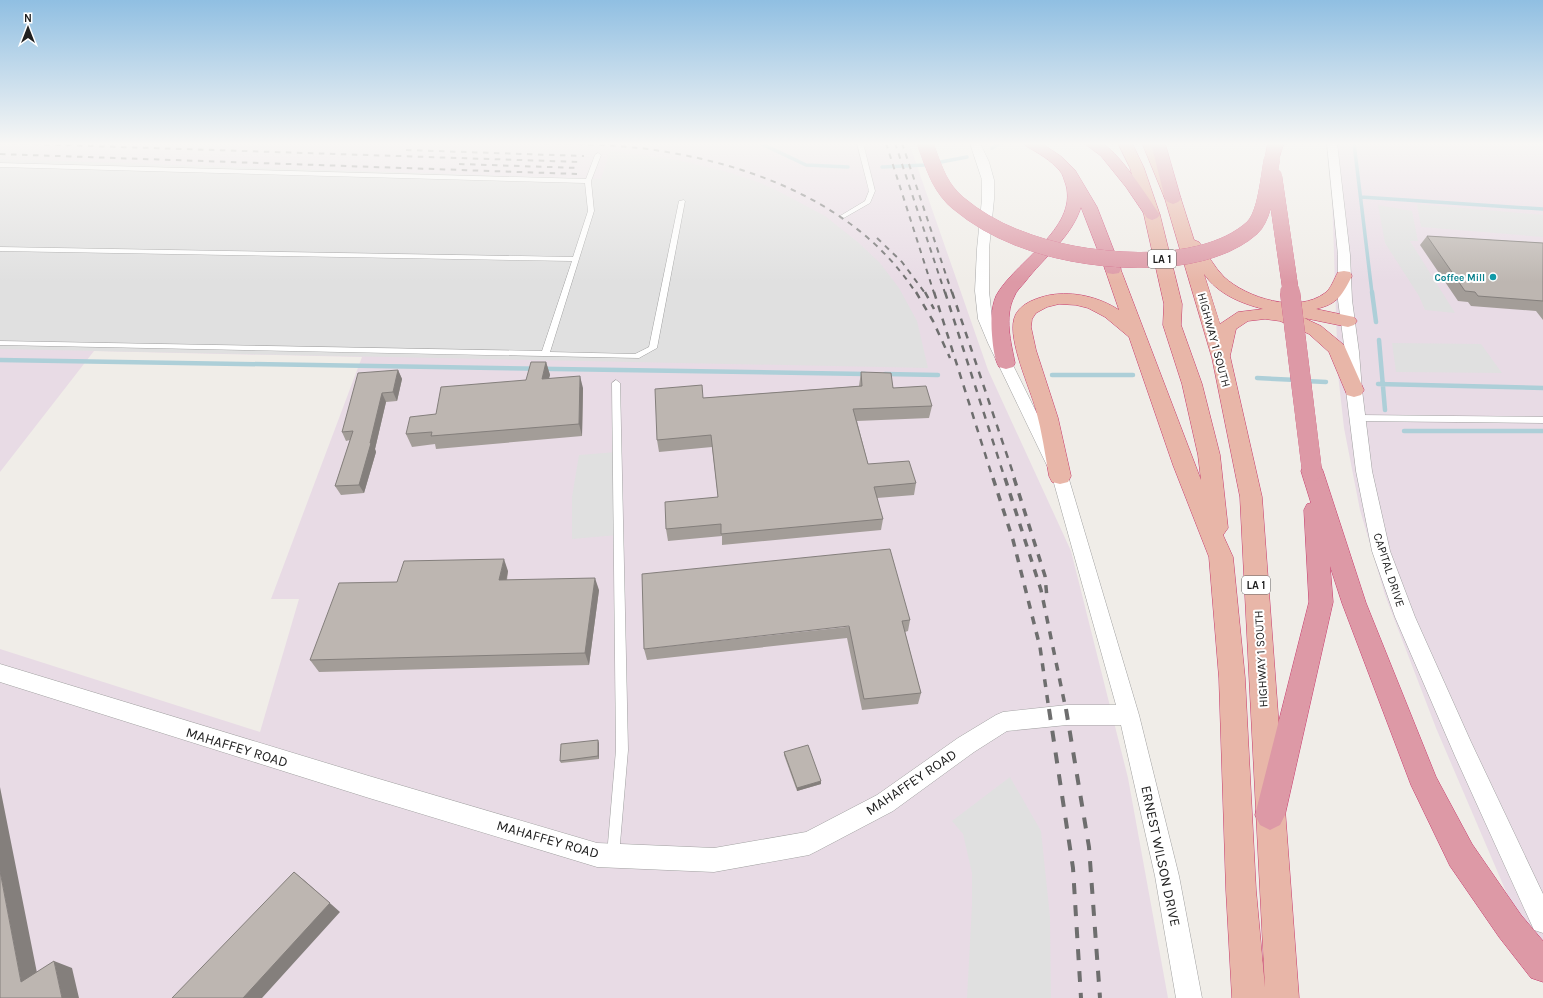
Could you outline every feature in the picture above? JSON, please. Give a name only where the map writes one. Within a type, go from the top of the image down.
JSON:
[{"type":"highway","points":[[947,190],[959,204],[988,225],[1031,244],[1075,254],[1143,261],[1193,256],[1230,244],[1253,227],[1263,208],[1267,190]]},
{"type":"highway","points":[[1006,363],[1000,336],[999,320],[1004,298],[1020,275],[1067,225],[1074,210],[1074,190]]},
{"type":"highway","points":[[1079,190],[1091,209],[1184,465],[1221,557],[1232,678],[1248,983]]},
{"type":"highway","points":[[1135,190],[1152,215]]},
{"type":"highway","name":"LA 1","points":[[1144,190],[1152,215],[1172,304],[1172,325],[1192,384],[1210,455],[1221,557]]},
{"type":"highway","name":"HIGHWAY 1 SOUTH","points":[[1169,190],[1184,233],[1221,358],[1251,497],[1281,989]]},
{"type":"highway","points":[[1171,190],[1173,198]]},
{"type":"highway","points":[[1270,815],[1320,602],[1312,471],[1280,190]]},
{"type":"highway","points":[[1184,233],[1218,280],[1235,292],[1278,311],[1315,330],[1337,349],[1354,390]]},
{"type":"highway","points":[[1221,358],[1227,326],[1244,316],[1265,314],[1316,304],[1332,296],[1344,276]]},
{"type":"highway","points":[[1060,476],[1046,412],[1022,332],[1023,318],[1032,308],[1041,303],[1060,299],[1079,300],[1096,304],[1113,313],[1137,336]]},
{"type":"highway","points":[[1278,311],[1348,325]]},
{"type":"highway","points":[[1312,471],[1354,603],[1425,785],[1461,855],[1510,926],[1543,966]]},
{"type":"street","name":"ERNEST WILSON DRIVE","points":[[988,190],[983,249],[982,291],[986,319],[1060,476],[1129,716],[1167,876],[1189,998]]},
{"type":"street","name":"CAPITAL DRIVE","points":[[1337,190],[1344,255],[1345,300],[1352,352],[1354,390],[1364,472],[1381,551],[1405,617],[1463,749],[1543,921]]},
{"type":"street","name":"MAHAFFEY ROAD","points":[[0,673],[369,787],[597,854],[714,860],[809,842],[885,803],[966,745],[1003,722],[1068,715],[1129,716]]},
{"type":"lane","points":[[545,354],[592,211],[589,190]]},
{"type":"lane","points":[[842,217],[868,202],[872,190]]},
{"type":"lane","points":[[0,343],[636,356],[653,348],[682,201]]},
{"type":"lane","points":[[0,249],[576,259]]},
{"type":"lane","points":[[613,855],[622,750],[616,383]]},
{"type":"lane","points":[[1358,418],[1543,420]]},
{"type":"shaded area","points":[[0,190],[925,190],[988,370],[1071,551],[1128,778],[1168,998],[0,998],[0,649],[260,732],[299,599],[271,599],[362,357],[94,351],[0,472]]},
{"type":"shaded area","points":[[0,190],[775,190],[825,216],[859,243],[880,263],[899,288],[917,321],[928,368],[0,349]]},
{"type":"shaded area","points":[[1332,190],[1543,190],[1543,978],[1436,728],[1385,595],[1360,510],[1344,428],[1338,374]]},
{"type":"shaded area","points":[[1417,204],[1543,215],[1543,237],[1421,227]]},
{"type":"shaded area","points":[[1378,205],[1412,211],[1418,241],[1410,241],[1455,313],[1425,310],[1419,296],[1385,243]]},
{"type":"shaded area","points":[[1392,343],[1481,344],[1502,373],[1396,372]]},
{"type":"shaded area","points":[[617,452],[618,535],[572,539],[572,497],[579,455]]},
{"type":"shaded area","points":[[1010,777],[1041,831],[1050,917],[1051,998],[967,998],[972,905],[972,873],[963,834],[952,821]]},
{"type":"building","name":"Coffee Mill","points":[[1427,236],[1543,243],[1543,301],[1478,296],[1475,292],[1465,291]]},
{"type":"building","points":[[531,362],[546,362],[542,379],[580,376],[579,424],[431,436],[432,432],[406,434],[410,417],[436,414],[441,387],[526,380]]},
{"type":"building","points":[[398,370],[393,392],[382,393],[371,443],[359,485],[335,486],[353,431],[342,432],[358,373]]},
{"type":"building","points":[[861,372],[891,373],[893,388],[926,386],[932,406],[853,409],[868,464],[909,461],[916,483],[874,487],[883,519],[721,534],[721,524],[666,529],[665,502],[718,497],[711,435],[657,440],[655,389],[702,385],[703,398],[862,386]]},
{"type":"building","points":[[890,549],[910,620],[902,621],[921,693],[864,699],[849,626],[644,649],[642,574]]},
{"type":"building","points":[[504,559],[499,580],[595,578],[585,653],[310,660],[339,583],[397,582],[404,561]]},
{"type":"building","points":[[598,740],[598,756],[560,761],[561,744]]},
{"type":"building","points":[[808,745],[821,781],[797,788],[784,752]]},
{"type":"building","points":[[0,871],[21,982],[54,961],[62,998],[0,998]]},
{"type":"building","points":[[294,872],[330,903],[243,998],[172,998]]},
{"type":"waterway","points":[[1360,190],[1372,293]]},
{"type":"waterway","points":[[1361,197],[1543,209]]},
{"type":"waterway","points":[[1372,292],[1376,322]]},
{"type":"waterway","points":[[1379,340],[1383,384]]},
{"type":"waterway","points":[[0,360],[865,374]]},
{"type":"waterway","points":[[885,374],[938,375]]},
{"type":"waterway","points":[[1052,375],[1133,375]]},
{"type":"waterway","points":[[1257,378],[1297,380]]},
{"type":"waterway","points":[[1305,381],[1326,382]]},
{"type":"waterway","points":[[1378,384],[1383,384]]},
{"type":"waterway","points":[[1383,384],[1543,388]]},
{"type":"waterway","points":[[1383,384],[1385,410]]},
{"type":"waterway","points":[[1404,431],[1543,431]]},
{"type":"railway","points":[[792,190],[832,212],[864,234],[892,262],[916,293]]},
{"type":"railway","points":[[901,190],[934,293]]},
{"type":"railway","points":[[911,190],[945,293]]},
{"type":"railway","points":[[918,190],[952,293]]},
{"type":"railway","points":[[877,238],[902,262],[925,293]]},
{"type":"railway","points":[[916,292],[933,321],[950,358]]},
{"type":"railway","points":[[925,292],[934,309]]},
{"type":"railway","points":[[934,292],[993,479]]},
{"type":"railway","points":[[945,292],[1005,479]]},
{"type":"railway","points":[[952,292],[1015,479]]},
{"type":"railway","points":[[993,478],[1013,540],[1040,647],[1049,710]]},
{"type":"railway","points":[[1005,478],[1041,590],[1066,710]]},
{"type":"railway","points":[[1014,478],[1045,576],[1047,598]]},
{"type":"railway","points":[[1049,709],[1073,868],[1081,998]]},
{"type":"railway","points":[[1066,709],[1089,847],[1100,998]]},
{"type":"place","name":"Coffee Mill","points":[[1493,277]]}]
